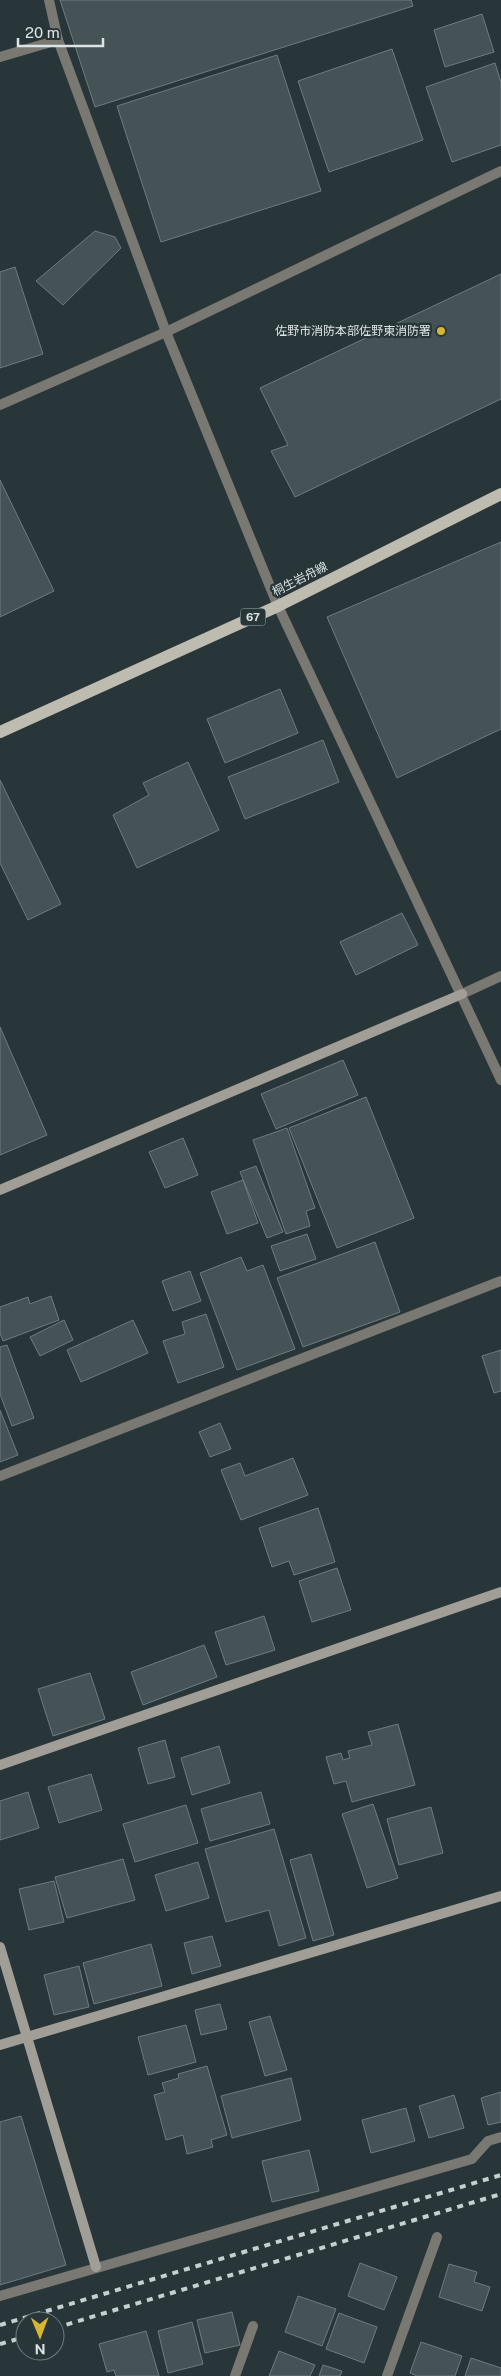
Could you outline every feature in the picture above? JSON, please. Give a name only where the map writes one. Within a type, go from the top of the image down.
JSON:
[{"type":"main road","name":"桐生岩舟線","points":[[0,732],[278,606],[501,494]]},
{"type":"street","points":[[49,0],[58,40],[166,332],[278,606],[501,1080]]},
{"type":"street","points":[[0,57],[58,40]]},
{"type":"street","points":[[0,405],[166,332],[501,172]]},
{"type":"street","points":[[0,1190],[501,976]]},
{"type":"street","points":[[0,1476],[501,1281]]},
{"type":"street","points":[[0,1765],[501,1592]]},
{"type":"street","points":[[0,2045],[501,1896]]},
{"type":"street","points":[[0,1947],[96,2267]]},
{"type":"street","points":[[0,2296],[472,2159],[488,2141],[501,2137]]},
{"type":"street","points":[[387,2376],[438,2237]]},
{"type":"street","points":[[235,2376],[253,2326]]},
{"type":"building","points":[[60,0],[411,0],[413,6],[95,107]]},
{"type":"building","points":[[482,14],[494,52],[445,67],[434,30]]},
{"type":"building","points":[[392,49],[423,140],[329,172],[298,81]]},
{"type":"building","points":[[277,55],[321,191],[161,242],[117,106]]},
{"type":"building","points":[[495,63],[501,82],[501,145],[452,162],[426,87]]},
{"type":"building","points":[[95,231],[115,237],[121,248],[63,305],[36,281]]},
{"type":"building","points":[[15,267],[43,354],[0,368],[0,272]]},
{"type":"building","name":"佐野市消防本部佐野東消防署","points":[[501,274],[501,399],[295,497],[271,451],[288,445],[260,388]]},
{"type":"building","points":[[0,480],[54,591],[0,617]]},
{"type":"building","points":[[501,542],[501,729],[397,778],[327,617]]},
{"type":"building","points":[[280,689],[298,733],[225,763],[207,719]]},
{"type":"building","points":[[323,740],[339,782],[245,819],[228,777]]},
{"type":"building","points":[[188,762],[219,830],[137,868],[113,815],[149,795],[143,783]]},
{"type":"building","points":[[0,780],[61,904],[28,920],[0,863]]},
{"type":"building","points":[[402,913],[418,945],[356,975],[340,942]]},
{"type":"building","points":[[0,1027],[47,1135],[0,1155]]},
{"type":"building","points":[[343,1060],[358,1095],[276,1129],[261,1094]]},
{"type":"building","points":[[366,1097],[414,1218],[337,1248],[289,1128]]},
{"type":"building","points":[[287,1128],[315,1208],[306,1211],[310,1226],[286,1234],[253,1140]]},
{"type":"building","points":[[183,1138],[198,1175],[165,1188],[149,1152]]},
{"type":"building","points":[[256,1166],[283,1232],[267,1238],[240,1172]]},
{"type":"building","points":[[243,1180],[258,1223],[227,1234],[211,1192]]},
{"type":"building","points":[[307,1234],[316,1259],[280,1271],[271,1246]]},
{"type":"building","points":[[375,1242],[400,1312],[303,1347],[277,1278]]},
{"type":"building","points":[[241,1257],[247,1271],[263,1265],[295,1349],[237,1370],[200,1273]]},
{"type":"building","points":[[190,1271],[201,1301],[173,1311],[162,1281]]},
{"type":"building","points":[[51,1296],[59,1320],[3,1341],[0,1333],[0,1307],[28,1297],[30,1304]]},
{"type":"building","points":[[206,1314],[224,1367],[178,1383],[163,1341],[185,1334],[182,1322]]},
{"type":"building","points":[[64,1320],[73,1340],[40,1356],[30,1337]]},
{"type":"building","points":[[133,1320],[148,1353],[81,1382],[67,1350]]},
{"type":"building","points":[[7,1345],[34,1418],[12,1426],[0,1394],[0,1347]]},
{"type":"building","points":[[501,1350],[501,1391],[494,1393],[482,1356]]},
{"type":"building","points":[[0,1410],[18,1455],[0,1462]]},
{"type":"building","points":[[220,1423],[231,1449],[210,1457],[199,1432]]},
{"type":"building","points":[[293,1458],[308,1495],[241,1520],[221,1470],[240,1463],[245,1476]]},
{"type":"building","points":[[318,1508],[335,1562],[294,1575],[289,1561],[272,1567],[259,1528]]},
{"type":"building","points":[[337,1568],[351,1610],[312,1622],[299,1581]]},
{"type":"building","points":[[264,1616],[275,1650],[226,1665],[215,1632]]},
{"type":"building","points":[[204,1645],[217,1677],[143,1705],[131,1672]]},
{"type":"building","points":[[90,1673],[105,1719],[53,1736],[38,1689]]},
{"type":"building","points":[[398,1724],[415,1785],[352,1802],[346,1781],[334,1784],[326,1757],[341,1753],[343,1760],[350,1758],[348,1751],[372,1745],[368,1732]]},
{"type":"building","points":[[165,1740],[175,1777],[148,1784],[138,1748]]},
{"type":"building","points":[[219,1746],[230,1783],[192,1795],[181,1758]]},
{"type":"building","points":[[91,1774],[102,1810],[59,1823],[48,1787]]},
{"type":"building","points":[[28,1792],[39,1828],[0,1840],[0,1801]]},
{"type":"building","points":[[261,1792],[270,1824],[210,1841],[201,1809]]},
{"type":"building","points":[[373,1804],[398,1878],[367,1888],[342,1814]]},
{"type":"building","points":[[186,1805],[198,1843],[135,1862],[123,1824]]},
{"type":"building","points":[[431,1807],[443,1853],[399,1865],[387,1819]]},
{"type":"building","points":[[274,1829],[306,1938],[279,1946],[269,1910],[226,1922],[205,1849]]},
{"type":"building","points":[[311,1854],[334,1935],[313,1941],[290,1860]]},
{"type":"building","points":[[123,1859],[135,1900],[67,1918],[55,1877]]},
{"type":"building","points":[[198,1862],[209,1898],[166,1911],[155,1875]]},
{"type":"building","points":[[54,1881],[64,1922],[29,1930],[19,1889]]},
{"type":"building","points":[[212,1936],[221,1966],[192,1974],[184,1943]]},
{"type":"building","points":[[151,1944],[162,1986],[94,2004],[83,1963]]},
{"type":"building","points":[[79,1966],[89,2007],[54,2015],[44,1975]]},
{"type":"building","points":[[220,2004],[227,2029],[201,2035],[195,2010]]},
{"type":"building","points":[[270,2016],[287,2070],[265,2076],[249,2022]]},
{"type":"building","points":[[186,2025],[196,2062],[148,2075],[138,2037]]},
{"type":"building","points":[[207,2066],[227,2135],[211,2140],[213,2147],[187,2154],[183,2135],[166,2140],[154,2095],[165,2092],[162,2083],[179,2078],[178,2074]]},
{"type":"building","points":[[291,2078],[301,2120],[232,2138],[221,2096]]},
{"type":"building","points":[[501,2092],[501,2122],[488,2125],[481,2098]]},
{"type":"building","points":[[454,2095],[464,2128],[429,2138],[419,2106]]},
{"type":"building","points":[[406,2108],[415,2141],[371,2153],[362,2120]]},
{"type":"building","points":[[21,2116],[66,2265],[0,2285],[0,2122]]},
{"type":"building","points":[[309,2150],[319,2191],[272,2202],[262,2161]]},
{"type":"building","points":[[360,2263],[397,2277],[384,2310],[348,2296]]},
{"type":"building","points":[[449,2264],[477,2272],[474,2282],[490,2287],[482,2311],[439,2297]]},
{"type":"building","points":[[298,2296],[336,2309],[322,2346],[285,2332]]},
{"type":"building","points":[[232,2312],[240,2345],[205,2353],[197,2320]]},
{"type":"building","points":[[339,2313],[377,2327],[364,2363],[326,2349]]},
{"type":"building","points":[[192,2322],[203,2364],[168,2373],[158,2331]]},
{"type":"building","points":[[146,2331],[159,2376],[116,2376],[114,2370],[107,2372],[99,2344]]},
{"type":"building","points":[[421,2342],[462,2356],[455,2376],[417,2376],[410,2373]]},
{"type":"building","points":[[279,2351],[315,2365],[310,2376],[269,2376]]},
{"type":"building","points":[[471,2358],[501,2368],[501,2376],[465,2376]]},
{"type":"building","points":[[323,2365],[342,2371],[340,2376],[319,2376]]},
{"type":"railway","points":[[0,2325],[501,2175]]},
{"type":"railway","points":[[65,2325],[501,2194]]},
{"type":"railway","points":[[0,2344],[15,2340]]},
{"type":"place","name":"佐野市消防本部佐野東消防署","points":[[441,331]]}]
